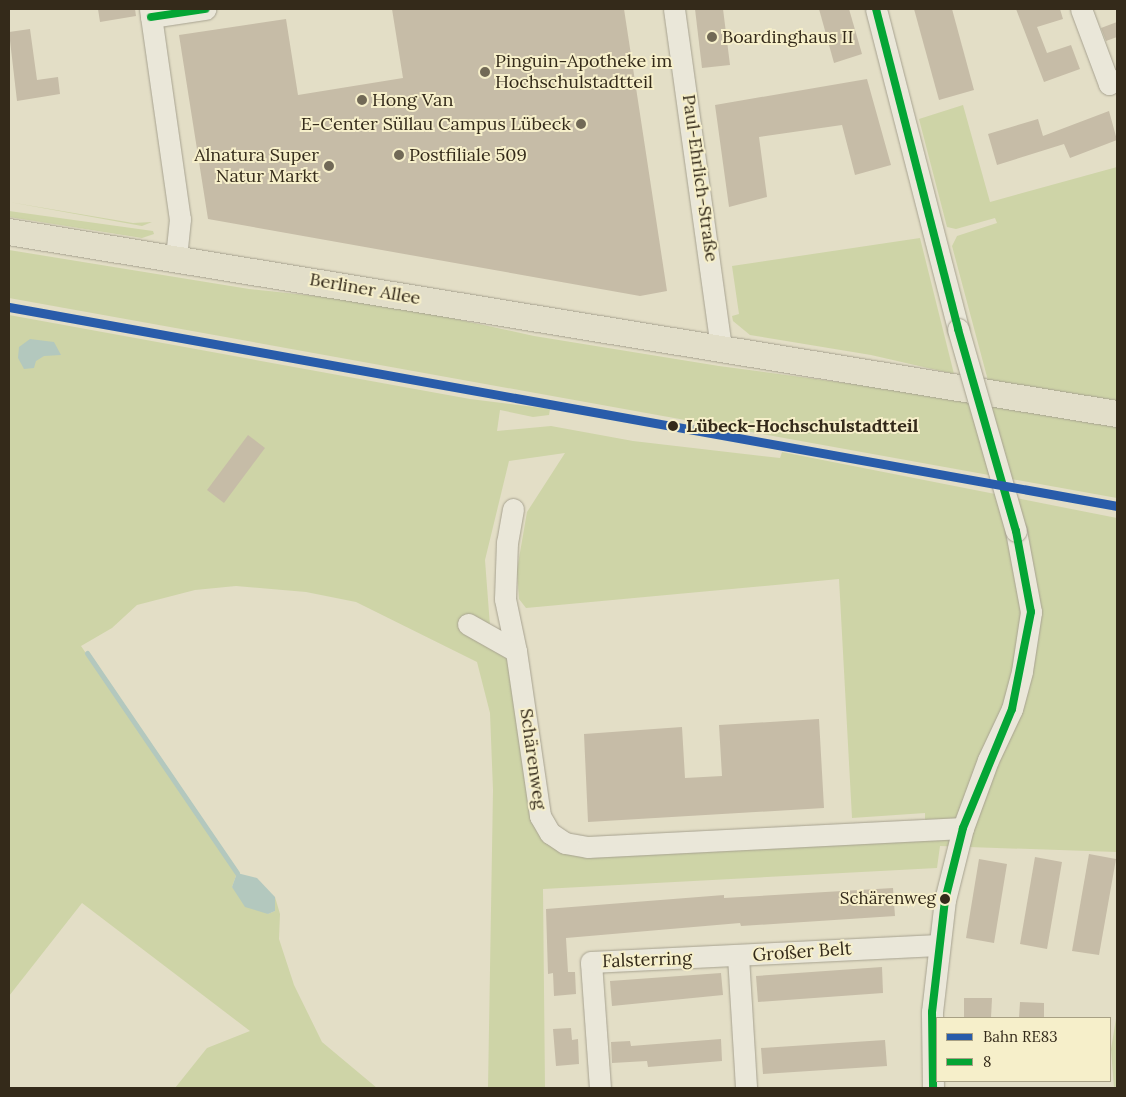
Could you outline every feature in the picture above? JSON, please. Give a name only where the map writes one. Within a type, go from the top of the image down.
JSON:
[{"type":"main road","name":"Berliner Allee","points":[[9,232],[176,258],[537,321],[721,348],[1117,414]]},
{"type":"street","points":[[176,258],[180,219],[150,13],[205,9]]},
{"type":"street","name":"Paul-Ehrlich-Straße","points":[[674,9],[721,348]]},
{"type":"street","points":[[876,9],[958,329],[1016,531],[1030,612],[1022,671],[1012,709],[988,760],[963,828],[938,945],[932,1012],[933,1088]]},
{"type":"street","points":[[1081,9],[1109,84],[1117,80]]},
{"type":"street","name":"Schärenweg","points":[[514,509],[507,542],[505,599],[516,651],[540,816],[550,833],[566,843],[588,847],[963,828]]},
{"type":"street","points":[[468,624],[516,651]]},
{"type":"street","name":"Großer Belt","points":[[746,1088],[738,956],[938,945]]},
{"type":"street","name":"Falsterring","points":[[600,1088],[591,962],[738,956]]},
{"type":"green space","points":[[963,105],[990,202],[1117,167],[1117,498],[9,298],[9,250],[249,289],[382,303],[534,336],[719,366],[994,403],[952,246],[957,236],[997,223],[995,218],[956,229],[947,227],[919,119]]},
{"type":"green space","points":[[9,202],[133,223],[152,222],[142,226]]},
{"type":"green space","points":[[9,211],[153,231],[154,234],[142,238],[9,217]]},
{"type":"green space","points":[[920,238],[954,374],[871,355],[750,335],[733,321],[732,316],[739,314],[732,266]]},
{"type":"green space","points":[[9,315],[470,399],[550,409],[549,415],[533,417],[500,410],[497,431],[551,426],[633,441],[780,458],[782,452],[1117,518],[1117,852],[940,846],[937,868],[543,889],[545,1088],[488,1088],[493,790],[490,713],[477,662],[356,602],[306,592],[236,586],[195,590],[137,605],[112,628],[81,646],[237,873],[232,887],[268,914],[275,911],[275,897],[280,914],[279,939],[294,985],[322,1042],[377,1088],[175,1088],[207,1048],[250,1031],[82,903],[9,996]],"holes":[[[565,453],[527,512],[517,570],[519,599],[526,608],[839,579],[852,818],[925,813],[925,828],[545,838],[506,655],[487,647],[472,630],[490,626],[485,560],[509,461]]]},
{"type":"green space","points":[[1117,1013],[1117,1088],[1114,1088],[1111,1049]]},
{"type":"shaded area","points":[[30,339],[54,342],[61,355],[44,356],[36,361],[34,368],[24,369],[18,358],[19,347]]},
{"type":"shaded area","points":[[237,873],[257,878],[275,897],[275,911],[268,914],[245,907],[232,887]]},
{"type":"building","points":[[98,9],[135,9],[136,16],[100,22]]},
{"type":"building","points":[[392,9],[624,9],[667,291],[640,296],[208,219],[179,35],[286,19],[298,95],[403,78]]},
{"type":"building","name":"Boardinghaus II","points":[[695,9],[723,9],[730,65],[702,68]]},
{"type":"building","points":[[819,9],[849,9],[862,54],[834,63]]},
{"type":"building","points":[[914,9],[952,9],[974,90],[939,100]]},
{"type":"building","points":[[1016,9],[1060,9],[1063,19],[1037,27],[1047,53],[1071,45],[1080,69],[1044,82]]},
{"type":"building","points":[[1117,22],[1117,37],[1106,41],[1101,28]]},
{"type":"building","points":[[30,29],[37,80],[58,77],[60,94],[17,101],[9,32]]},
{"type":"building","points":[[867,79],[891,165],[855,175],[842,125],[759,137],[767,197],[729,207],[715,105]]},
{"type":"building","points":[[1109,111],[1117,140],[1070,158],[1064,144],[997,165],[988,134],[1038,119],[1043,136]]},
{"type":"building","points":[[248,435],[265,448],[224,503],[207,490]]},
{"type":"building","points":[[819,719],[824,808],[588,822],[584,734],[682,727],[685,778],[722,776],[719,725]]},
{"type":"building","points":[[1089,854],[1116,859],[1099,955],[1072,951]]},
{"type":"building","points":[[1035,857],[1062,862],[1047,949],[1020,944]]},
{"type":"building","points":[[979,859],[1007,864],[994,943],[966,938]]},
{"type":"building","points":[[893,888],[895,916],[741,926],[740,923],[566,938],[568,972],[575,972],[576,994],[554,996],[553,973],[548,974],[546,909],[724,895],[724,898]]},
{"type":"building","points":[[882,967],[883,993],[758,1002],[756,976]]},
{"type":"building","points":[[721,973],[723,995],[612,1006],[610,981]]},
{"type":"building","points":[[964,998],[992,998],[991,1017],[964,1017]]},
{"type":"building","points":[[1020,1002],[1044,1003],[1044,1017],[1019,1017]]},
{"type":"building","points":[[571,1028],[572,1040],[578,1039],[579,1064],[556,1066],[553,1029]]},
{"type":"building","points":[[721,1039],[722,1061],[648,1067],[647,1061],[612,1063],[611,1042],[630,1041],[631,1046]]},
{"type":"building","points":[[885,1040],[887,1066],[763,1074],[761,1048]]},
{"type":"waterway","points":[[87,653],[237,873]]},
{"type":"rail line","name":"RE83","points":[[9,307],[1117,506]]},
{"type":"transit line","name":"8","points":[[151,17],[205,9]]},
{"type":"transit line","name":"8","points":[[876,9],[958,329],[1016,531],[1031,612],[1012,709],[963,828],[945,900],[932,1012],[933,1088]]},
{"type":"place","name":"Boardinghaus II","points":[[712,37]]},
{"type":"place","name":"Pinguin-Apotheke im Hochschulstadtteil","points":[[485,72]]},
{"type":"place","name":"Hong Van","points":[[362,100]]},
{"type":"place","name":"E-Center Süllau Campus Lübeck","points":[[581,124]]},
{"type":"place","name":"Postfiliale 509","points":[[399,155]]},
{"type":"place","name":"Alnatura Super Natur Markt","points":[[329,166]]},
{"type":"place","name":"Lübeck-Hochschulstadtteil","points":[[673,426]]},
{"type":"place","name":"Schärenweg","points":[[945,899]]}]
